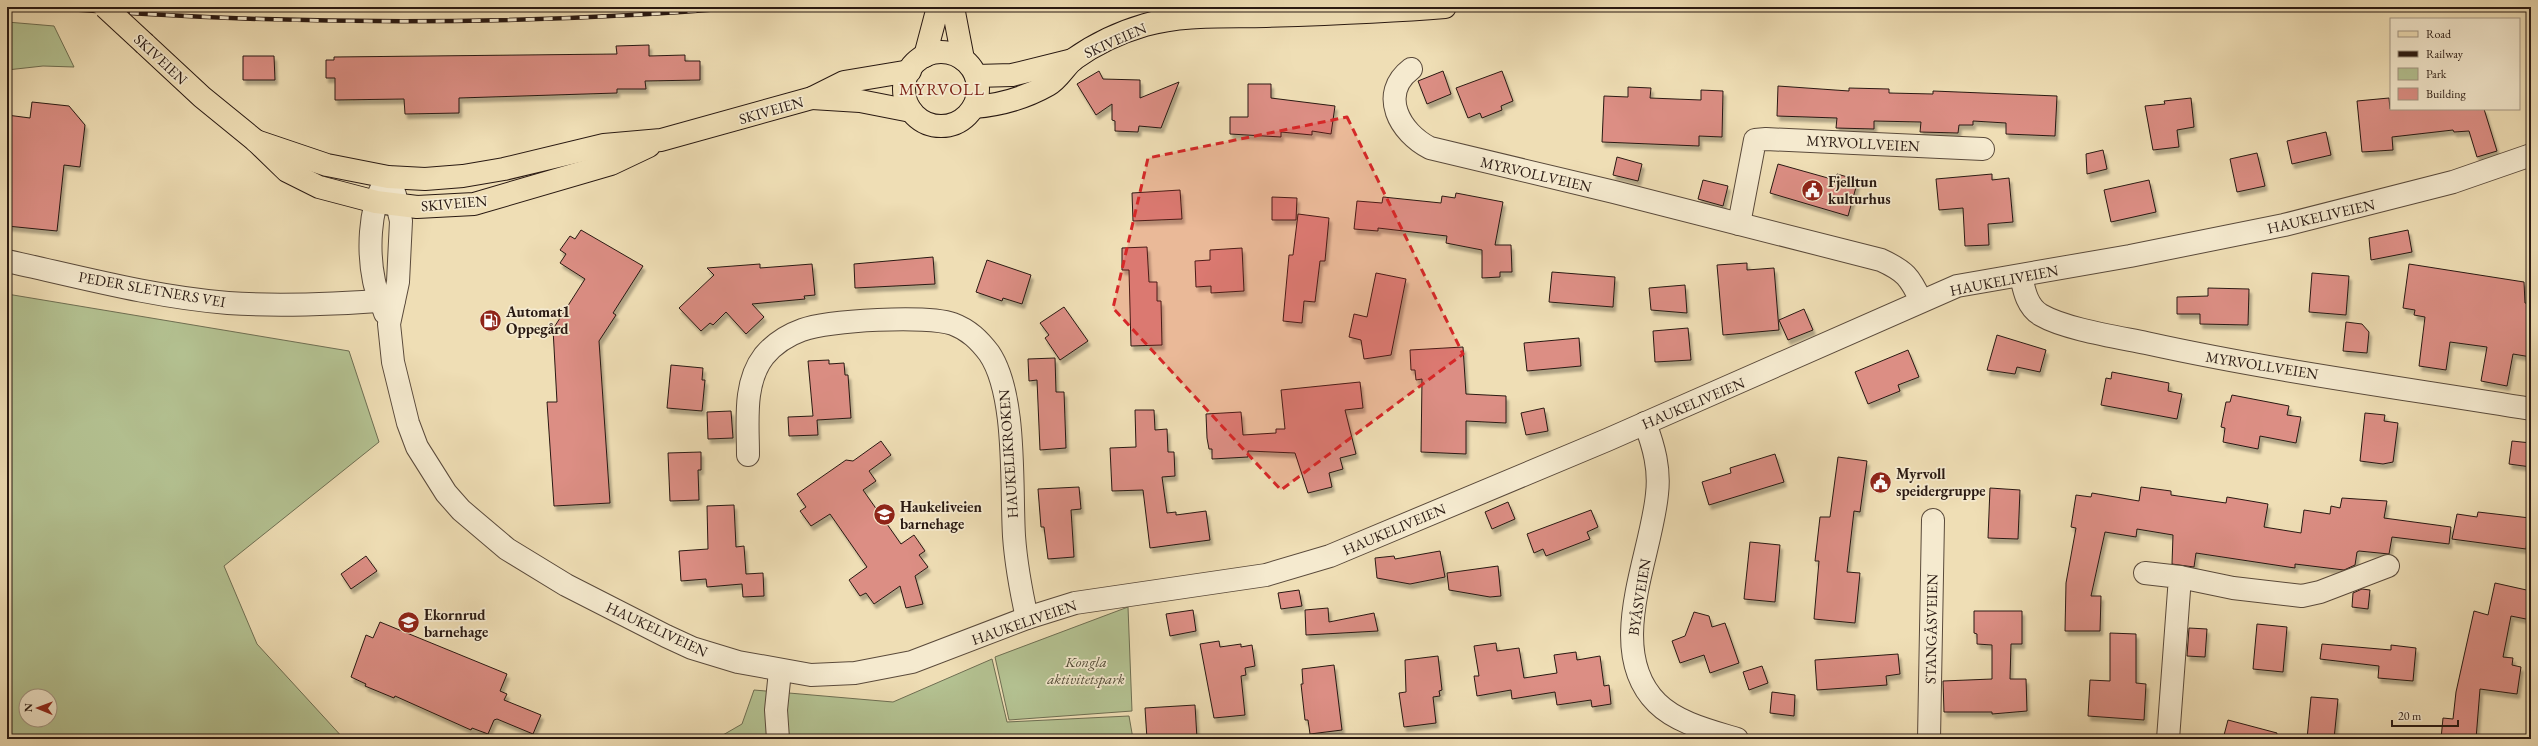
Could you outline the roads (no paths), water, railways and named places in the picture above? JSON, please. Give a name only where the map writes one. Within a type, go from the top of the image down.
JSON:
[{"type":"main road","name":"SKIVEIEN","points":[[105,7],[217,110],[256,141],[287,171],[303,180],[337,192],[376,202],[436,208],[493,200],[611,164],[661,140],[812,98],[844,82],[917,64]]},
{"type":"main road","points":[[938,7],[917,64],[905,91],[911,111],[920,119],[931,125],[943,126],[956,123],[966,117],[974,107],[977,96],[976,76],[962,59],[952,7]]},
{"type":"main road","name":"SKIVEIEN","points":[[976,76],[1012,75],[1073,60],[1116,36],[1158,22],[1191,18],[1360,13],[1444,7]]},
{"type":"main road","points":[[917,64],[944,52],[962,59]]},
{"type":"main road","name":"SKIVEIEN","points":[[974,107],[1006,102],[1050,84],[1073,60]]},
{"type":"main road","name":"SKIVEIEN","points":[[812,98],[872,103],[911,111]]},
{"type":"main road","name":"SKIVEIEN","points":[[256,141],[327,165],[388,177],[425,179],[463,176],[504,169],[604,145],[661,140]]},
{"type":"street","name":"MYRVOLLVEIEN","points":[[1411,69],[1396,87],[1396,110],[1408,133],[1430,148],[1614,192],[1881,260],[1901,269],[1911,280],[1921,301]]},
{"type":"street","name":"MYRVOLLVEIEN","points":[[1739,224],[1755,140],[1766,139],[1983,149]]},
{"type":"street","name":"HAUKELIVEIEN","points":[[388,177],[398,205],[401,221],[398,282],[388,300],[389,324],[396,378],[408,423],[417,447],[446,493],[461,510],[490,537],[566,585],[679,642],[730,660],[780,671],[811,675],[876,670],[932,655],[1027,618],[1075,603],[1252,578],[1303,565],[1371,540],[1645,423],[1957,286],[2021,276],[2284,225],[2386,201],[2454,182],[2531,155]]},
{"type":"street","points":[[388,177],[376,202],[372,266],[374,282],[388,300]]},
{"type":"street","name":"PEDER SLETNERS VEI","points":[[7,262],[158,293],[226,303],[304,304],[388,300]]},
{"type":"street","name":"MYRVOLLVEIEN","points":[[2021,276],[2024,293],[2032,308],[2041,315],[2078,328],[2204,356],[2531,409]]},
{"type":"street","name":"HAUKELIKROKEN","points":[[748,455],[748,407],[752,380],[765,355],[782,340],[802,330],[816,326],[901,320],[933,319],[962,328],[975,337],[989,354],[1004,385],[1008,413],[1017,568],[1027,618]]},
{"type":"street","name":"BYÅSVEIEN","points":[[1645,423],[1655,454],[1658,485],[1633,620],[1632,646],[1635,665],[1640,679],[1658,704],[1683,720],[1737,739]]},
{"type":"street","name":"STANGÅSVEIEN","points":[[1929,739],[1933,520]]},
{"type":"street","points":[[2145,573],[2180,577],[2233,588],[2302,596],[2320,592],[2388,566]]},
{"type":"street","points":[[2168,739],[2180,577]]},
{"type":"street","points":[[778,739],[776,710],[780,671]]},
{"type":"railway","points":[[40,7],[216,17],[393,21],[481,21],[570,18],[746,7]]},
{"type":"place","name":"Fjelltun kulturhus","points":[[1813,190]]},
{"type":"place","name":"Automat1 Oppegård","points":[[490,320]]},
{"type":"place","name":"Myrvoll speidergruppe","points":[[1880,482]]},
{"type":"place","name":"Haukeliveien barnehage","points":[[884,515]]},
{"type":"place","name":"Ekornrud barnehage","points":[[409,623]]},
{"type":"district","name":"MYRVOLL","points":[[942,89]]},
{"type":"park label","name":"Kongla aktivitetspark","points":[[1086,670]]}]
